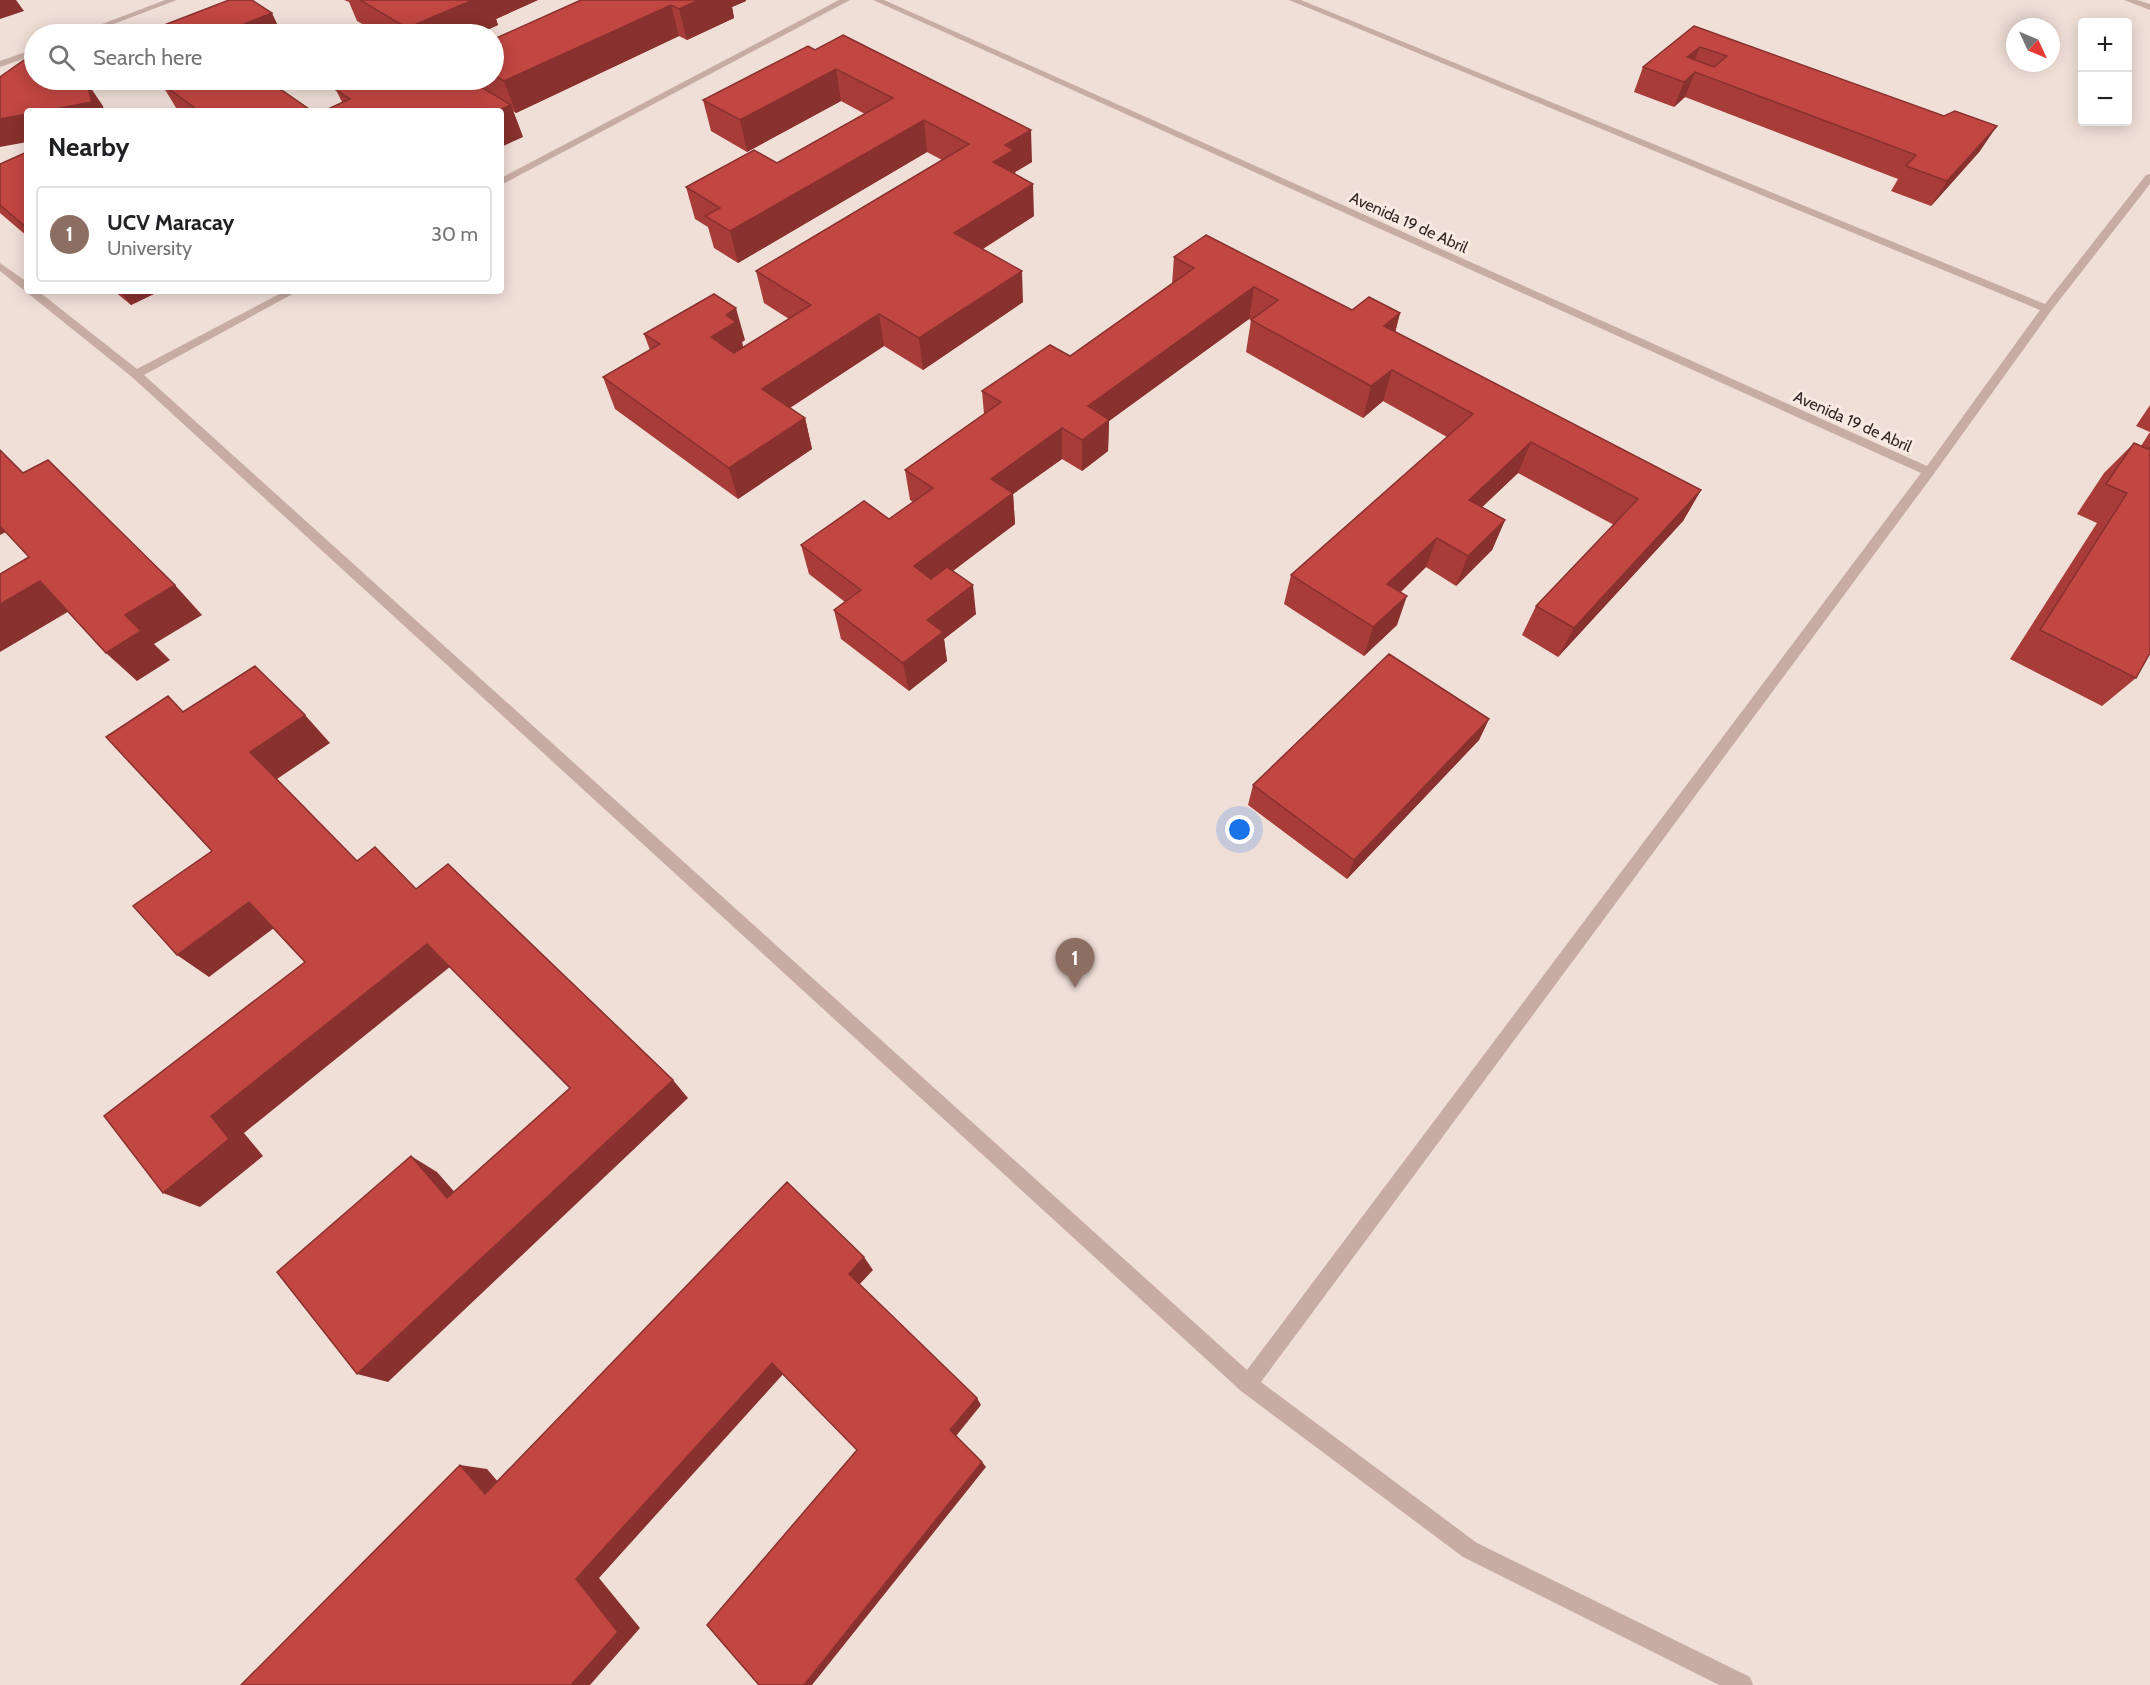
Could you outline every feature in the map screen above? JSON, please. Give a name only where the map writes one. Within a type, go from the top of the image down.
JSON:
[{"type":"lane","points":[[107,24],[173,0]]},
{"type":"lane","points":[[504,180],[846,0]]},
{"type":"lane","name":"Avenida 19 de Abril","points":[[877,0],[1929,472]]},
{"type":"lane","points":[[1293,0],[2047,309]]},
{"type":"lane","points":[[2128,0],[2150,7]]},
{"type":"lane","points":[[0,64],[24,56]]},
{"type":"lane","points":[[1248,1384],[1929,472],[2047,309],[2150,177]]},
{"type":"lane","points":[[0,266],[24,285]]},
{"type":"lane","points":[[36,294],[136,374],[1248,1384],[1470,1550],[1742,1685]]},
{"type":"lane","points":[[136,374],[287,294]]},
{"type":"building","points":[[229,0],[252,0],[272,13],[244,24],[167,24]]},
{"type":"building","points":[[360,0],[473,0],[416,24],[400,24]]},
{"type":"building","points":[[581,0],[699,0],[679,9],[671,5],[504,81],[504,35]]},
{"type":"building","points":[[1694,26],[1944,116],[1955,111],[1997,126],[1947,181],[1906,166],[1916,155],[1695,72],[1684,82],[1643,67]],"holes":[[[1700,47],[1727,56],[1714,67],[1687,57]]]},
{"type":"building","points":[[843,35],[1031,130],[1005,145],[1014,150],[993,162],[1033,184],[954,233],[1022,271],[919,338],[879,314],[762,389],[805,418],[729,468],[603,377],[660,344],[644,334],[714,294],[736,308],[726,315],[736,322],[711,337],[734,353],[811,305],[756,271],[969,144],[924,120],[730,231],[705,216],[720,208],[686,187],[754,150],[777,163],[893,98],[836,69],[740,120],[703,100],[808,46],[815,50]]},
{"type":"building","points":[[24,60],[24,90],[89,90],[92,102],[60,108],[24,108],[24,115],[0,119],[0,77]]},
{"type":"building","points":[[170,90],[282,90],[308,108],[195,108]]},
{"type":"building","points":[[336,90],[486,90],[511,105],[504,108],[330,108],[350,99]]},
{"type":"building","points":[[24,153],[24,225],[0,205],[0,164]]},
{"type":"building","points":[[1206,235],[1352,310],[1369,297],[1400,313],[1384,326],[1701,490],[1574,628],[1536,606],[1638,499],[1531,442],[1469,500],[1505,520],[1468,556],[1437,538],[1387,584],[1407,596],[1373,627],[1291,575],[1473,414],[1392,370],[1371,386],[1251,320],[1278,300],[1254,287],[1088,406],[1109,420],[1082,440],[1062,428],[991,479],[1013,493],[914,566],[931,579],[947,567],[973,585],[927,620],[943,632],[903,663],[834,610],[861,590],[801,545],[864,501],[889,519],[933,488],[905,470],[1001,402],[982,391],[1050,345],[1070,356],[1194,268],[1174,257]]},
{"type":"building","points":[[2134,443],[2148,449],[2150,447],[2150,653],[2136,678],[2040,630],[2127,493],[2106,484]]},
{"type":"building","points":[[0,450],[23,473],[48,460],[175,585],[125,615],[141,631],[106,653],[40,581],[0,604],[0,574],[29,557],[0,526]]},
{"type":"building","points":[[1389,654],[1489,719],[1354,860],[1253,785]]},
{"type":"building","points":[[255,666],[305,715],[250,752],[357,861],[375,847],[416,889],[448,864],[673,1080],[357,1374],[277,1272],[411,1156],[447,1198],[570,1088],[427,944],[211,1116],[229,1139],[163,1193],[104,1116],[305,962],[249,902],[177,955],[133,906],[212,851],[106,737],[168,696],[183,712]]},
{"type":"building","points":[[787,1182],[864,1257],[849,1274],[977,1398],[950,1430],[982,1462],[804,1685],[759,1685],[707,1625],[857,1450],[772,1363],[576,1579],[618,1632],[571,1685],[241,1685],[460,1465],[485,1494]]},
{"type":"place","name":"UCV Maracay","points":[[1075,988]]}]
